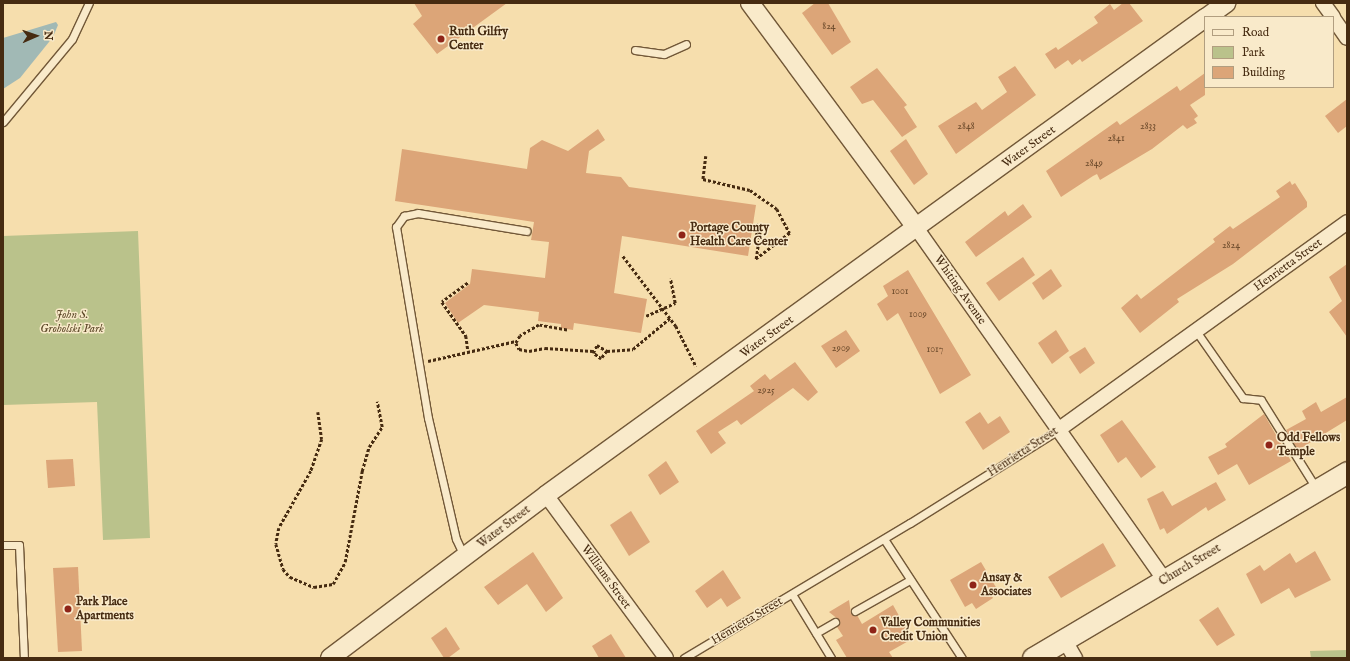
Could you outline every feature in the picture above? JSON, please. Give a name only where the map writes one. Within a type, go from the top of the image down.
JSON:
[{"type":"main road","name":"Church Street","points":[[1033,658],[1347,472]]},
{"type":"street","name":"Whiting Avenue","points":[[750,3],[917,229],[1165,580]]},
{"type":"street","name":"Water Street","points":[[1209,16],[1226,3]]},
{"type":"street","points":[[1323,3],[1332,16]]},
{"type":"street","points":[[1334,18],[1347,38]]},
{"type":"street","name":"Water Street","points":[[330,658],[546,495],[917,229],[1204,19]]},
{"type":"street","name":"Henrietta Street","points":[[1058,430],[1347,222]]},
{"type":"street","name":"Williams Street","points":[[546,495],[666,658]]},
{"type":"street","points":[[1064,639],[1075,658]]},
{"type":"lane","points":[[3,122],[72,39],[89,3]]},
{"type":"lane","points":[[635,50],[664,54],[686,44]]},
{"type":"lane","points":[[464,558],[456,539],[418,363],[396,243],[398,221],[418,213],[527,231]]},
{"type":"lane","points":[[1196,331],[1243,398],[1261,400],[1317,489]]},
{"type":"lane","name":"Henrietta Street","points":[[684,658],[884,539],[1058,430]]},
{"type":"lane","points":[[884,539],[962,658]]},
{"type":"lane","points":[[3,545],[19,545],[24,658]]},
{"type":"lane","points":[[855,611],[910,580]]},
{"type":"lane","points":[[792,594],[831,658]]},
{"type":"lane","points":[[816,633],[835,622]]},
{"type":"path","points":[[706,156],[703,179],[750,190],[776,209],[790,233],[756,259],[760,232],[757,232]]},
{"type":"path","points":[[755,241],[759,222]]},
{"type":"path","points":[[623,256],[670,318],[696,367]]},
{"type":"path","points":[[646,316],[675,303],[670,278]]},
{"type":"path","points":[[468,283],[442,302],[466,336],[468,351]]},
{"type":"path","points":[[593,351],[598,359],[607,351],[633,348],[670,318]]},
{"type":"path","points":[[418,363],[516,341],[539,325],[567,330]]},
{"type":"path","points":[[516,341],[519,349],[529,351],[545,348],[593,351],[600,345],[607,351]]},
{"type":"path","points":[[318,412],[322,439],[311,471],[279,528],[276,544],[286,573],[300,583],[314,587],[333,584],[340,575],[362,471],[369,447],[382,427],[377,401]]},
{"type":"green space","name":"John S. Groholski Park","points":[[138,231],[150,538],[103,540],[97,402],[3,405],[3,236]]},
{"type":"green space","points":[[1347,650],[1347,658],[1311,658],[1310,651]]},
{"type":"water","points":[[56,22],[58,25],[53,37],[20,78],[3,89],[3,38]]},
{"type":"building","name":"Ruth Gilfry Center","points":[[414,3],[507,3],[437,54],[413,24],[422,16]]},
{"type":"building","points":[[815,3],[828,3],[851,42],[832,55],[802,13]]},
{"type":"building","points":[[1123,3],[1129,3],[1143,21],[1082,62],[1080,59],[1072,65],[1068,60],[1055,69],[1045,54],[1056,47],[1058,50],[1098,23],[1094,17],[1110,4],[1114,10]]},
{"type":"building","points":[[1015,66],[1036,95],[956,154],[938,126],[976,102],[982,110],[1007,92],[998,77]]},
{"type":"building","points":[[877,68],[907,105],[904,107],[917,127],[902,137],[873,100],[862,104],[850,87]]},
{"type":"building","points":[[1204,74],[1205,95],[1190,105],[1198,116],[1194,119],[1197,123],[1187,129],[1183,125],[1152,149],[1100,180],[1097,174],[1061,197],[1046,171],[1117,121],[1120,125],[1177,86],[1180,91]]},
{"type":"building","points":[[1347,99],[1347,126],[1338,133],[1325,116]]},
{"type":"building","name":"Portage County Health Care Center","points":[[598,129],[605,140],[589,151],[586,173],[621,177],[629,187],[756,205],[748,256],[622,236],[614,293],[647,299],[641,333],[574,323],[573,330],[561,328],[561,324],[538,321],[539,312],[484,305],[458,323],[445,303],[470,284],[472,269],[545,278],[549,242],[531,240],[534,222],[395,201],[402,149],[527,169],[530,148],[542,140],[568,151]]},
{"type":"building","points":[[906,139],[928,174],[914,185],[890,151]]},
{"type":"building","points":[[1290,181],[1292,185],[1295,183],[1307,202],[1307,207],[1233,264],[1177,299],[1179,302],[1140,333],[1121,308],[1137,294],[1141,299],[1215,242],[1213,239],[1230,226],[1233,229],[1280,197],[1276,191]]},
{"type":"building","points":[[1023,204],[1032,217],[976,257],[965,242],[1005,211],[1008,216]]},
{"type":"building","points":[[1023,257],[1035,275],[999,301],[986,283]]},
{"type":"building","points":[[1347,264],[1347,337],[1329,312],[1342,301],[1329,277]]},
{"type":"building","points":[[1051,269],[1062,286],[1043,300],[1032,283]]},
{"type":"building","points":[[908,270],[971,375],[940,394],[898,313],[887,321],[877,304],[888,296],[883,286]]},
{"type":"building","points":[[846,330],[860,351],[836,368],[821,346]]},
{"type":"building","points":[[1056,330],[1069,351],[1052,364],[1038,343]]},
{"type":"building","points":[[1085,347],[1095,363],[1080,374],[1069,357]]},
{"type":"building","points":[[795,362],[818,392],[808,401],[793,388],[741,425],[737,420],[718,432],[726,443],[711,454],[696,431],[754,391],[750,386],[765,374],[770,380]]},
{"type":"building","points":[[1347,397],[1347,420],[1298,450],[1286,430],[1306,419],[1302,411],[1316,402],[1321,412]]},
{"type":"building","points":[[980,412],[988,424],[1000,416],[1010,432],[983,450],[965,422]]},
{"type":"building","points":[[1264,414],[1291,461],[1249,485],[1237,464],[1218,475],[1208,457],[1227,447],[1225,444]]},
{"type":"building","points":[[1122,420],[1156,467],[1141,478],[1126,457],[1118,463],[1100,435]]},
{"type":"building","points":[[73,459],[75,486],[48,488],[46,460]]},
{"type":"building","points":[[666,461],[679,482],[660,495],[648,475]]},
{"type":"building","points":[[1216,482],[1226,500],[1208,511],[1206,507],[1167,534],[1164,528],[1160,530],[1147,499],[1163,491],[1172,506]]},
{"type":"building","points":[[631,511],[650,542],[629,556],[610,525]]},
{"type":"building","points":[[1103,543],[1116,566],[1061,598],[1048,577]]},
{"type":"building","points":[[1315,551],[1331,580],[1295,598],[1289,588],[1261,604],[1246,574],[1260,565],[1264,571],[1290,553],[1296,563]]},
{"type":"building","points":[[533,552],[563,598],[546,612],[527,584],[498,605],[484,587]]},
{"type":"building","name":"Ansay & Associates","points":[[981,562],[997,589],[990,593],[993,598],[976,609],[972,603],[965,607],[950,580]]},
{"type":"building","name":"Park Place Apartments","points":[[78,567],[82,651],[58,652],[53,568]]},
{"type":"building","points":[[723,570],[741,598],[727,607],[721,598],[707,608],[695,591]]},
{"type":"building","name":"Valley Communities Credit Union","points":[[849,600],[851,614],[857,615],[862,624],[893,605],[912,639],[889,652],[893,658],[847,658],[836,640],[843,636],[837,627],[839,620],[829,612]]},
{"type":"building","points":[[1218,607],[1235,635],[1217,646],[1199,620]]},
{"type":"building","points":[[446,627],[460,649],[448,658],[444,658],[431,638]]},
{"type":"building","points":[[611,634],[626,658],[599,658],[592,646]]},
{"type":"place","name":"Ruth Gilfry Center","points":[[441,39]]},
{"type":"place","name":"Portage County Health Care Center","points":[[682,235]]},
{"type":"place","name":"Odd Fellows Temple","points":[[1269,445]]},
{"type":"place","name":"Ansay & Associates","points":[[973,585]]},
{"type":"place","name":"Park Place Apartments","points":[[68,609]]},
{"type":"place","name":"Valley Communities Credit Union","points":[[873,630]]}]
